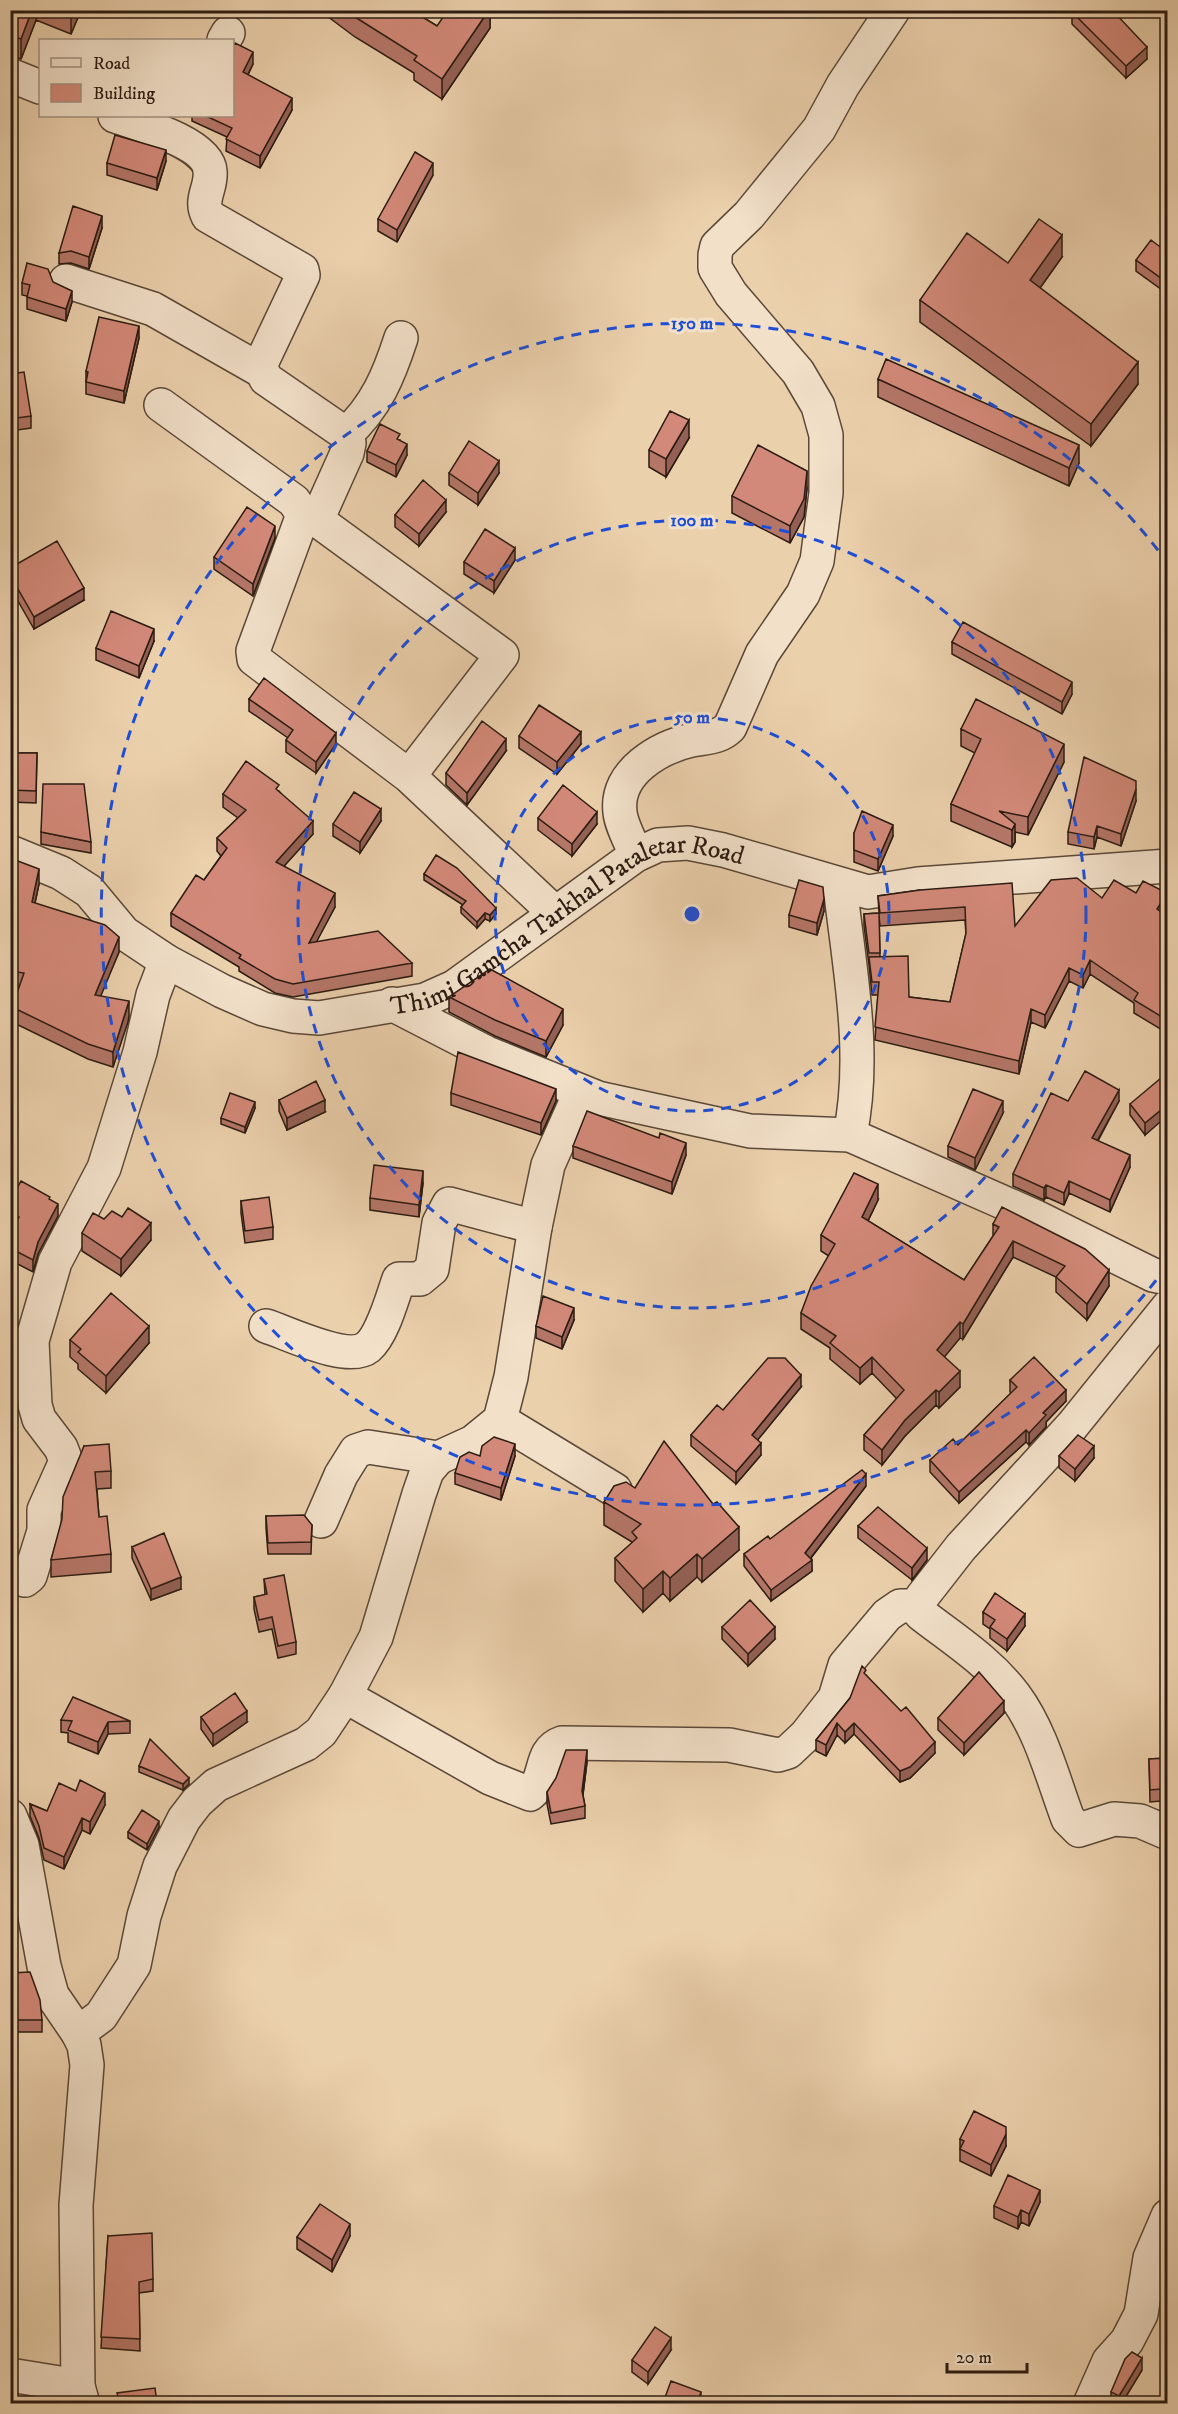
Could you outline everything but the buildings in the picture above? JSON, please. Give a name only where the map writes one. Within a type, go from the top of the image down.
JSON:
[{"type":"street","points":[[636,855],[620,812],[624,789],[641,764],[666,747],[722,735],[730,727],[762,654],[803,594],[817,561],[826,493],[826,435],[818,406],[781,349],[731,294],[716,268],[717,246],[748,215],[819,129],[843,85],[893,10]]},
{"type":"street","points":[[10,75],[39,87]]},
{"type":"street","points":[[121,117],[182,127],[197,151],[207,161],[210,171],[203,202],[208,216],[302,270],[260,370]]},
{"type":"street","points":[[66,281],[153,309],[260,370],[266,379],[346,434],[349,443],[347,453],[311,519],[300,523],[253,651],[254,659],[409,776],[555,914]]},
{"type":"street","points":[[346,434],[361,421],[376,401],[391,371],[401,338]]},
{"type":"street","points":[[161,405],[294,501],[311,519],[502,655],[409,776]]},
{"type":"street","name":"Thimi Gamcha Tarkhal Pataletar Road","points":[[10,852],[51,868],[89,891],[124,933],[166,961],[232,996],[263,1009],[292,1016],[319,1018],[424,1000],[454,987],[636,855],[658,845],[688,843],[723,850],[868,892],[918,884],[1167,866]]},
{"type":"street","points":[[840,885],[856,1028],[856,1104],[850,1135]]},
{"type":"street","points":[[10,1576],[25,1580],[30,1576],[44,1531],[44,1510],[66,1461],[61,1448],[39,1419],[37,1412],[32,1381],[32,1341],[55,1262],[104,1168],[137,1063],[153,995],[166,961]]},
{"type":"street","points":[[392,1004],[487,1053],[580,1093],[750,1131],[850,1135],[913,1165],[1034,1216],[1152,1275],[1167,1278]]},
{"type":"street","points":[[78,2033],[101,2016],[134,1965],[144,1916],[160,1866],[184,1819],[197,1802],[216,1785],[306,1744],[321,1732],[345,1696],[376,1636],[427,1471],[438,1458],[473,1442],[500,1420],[511,1377],[535,1227],[548,1165],[580,1093]]},
{"type":"street","points":[[266,1326],[339,1351],[358,1352],[369,1346],[384,1320],[399,1279],[420,1279],[432,1269],[439,1223],[449,1204],[535,1227]]},
{"type":"street","points":[[1167,1307],[1072,1426],[961,1546],[922,1597],[919,1606],[921,1614],[992,1669],[1016,1697],[1034,1732],[1068,1819],[1079,1830],[1114,1819],[1140,1821],[1167,1833]]},
{"type":"street","points":[[500,1420],[615,1490]]},
{"type":"street","points":[[321,1521],[345,1467],[356,1451],[368,1447],[438,1458]]},
{"type":"street","points":[[345,1696],[490,1778],[530,1794],[537,1788],[547,1754],[553,1746],[562,1743],[729,1745],[778,1755],[788,1752],[806,1735],[835,1698],[845,1665],[887,1615],[900,1606],[919,1606]]},
{"type":"street","points":[[10,1816],[22,1845],[44,1966],[52,1995],[78,2033],[84,2045],[87,2065],[76,2205],[81,2395],[10,2374]]},
{"type":"street","points":[[1090,2403],[1109,2361],[1127,2341],[1141,2314],[1150,2258],[1167,2216]]}]
